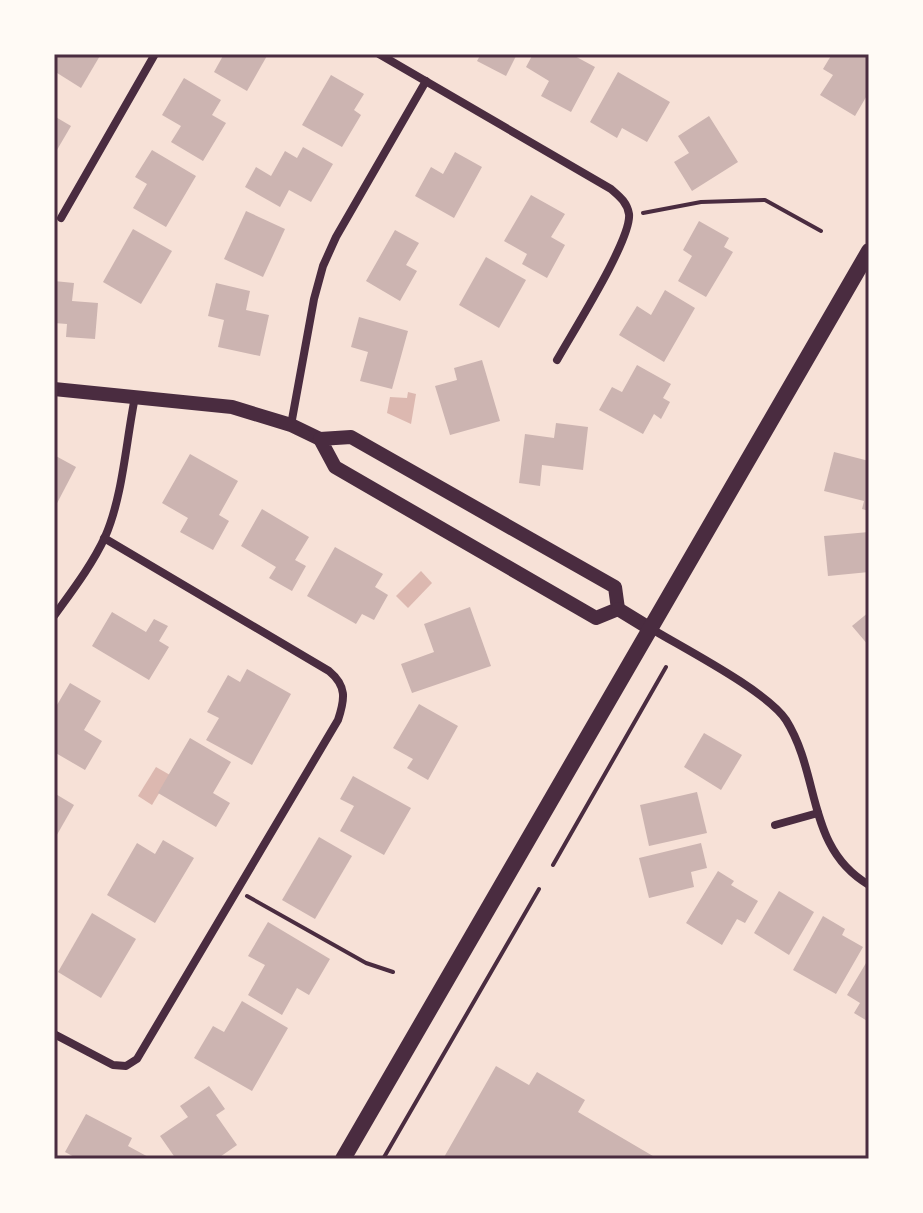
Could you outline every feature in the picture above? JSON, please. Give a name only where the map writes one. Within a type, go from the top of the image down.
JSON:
[{"type":"main road","points":[[343,1159],[869,251]]},
{"type":"street","points":[[61,218],[155,54]]},
{"type":"street","points":[[379,54],[611,189],[625,201],[629,215],[621,244],[557,360]]},
{"type":"street","points":[[291,425],[323,266],[336,237],[426,81]]},
{"type":"street","points":[[54,389],[232,407],[291,425],[320,439],[351,437],[615,587],[618,609]]},
{"type":"street","points":[[54,616],[86,571],[104,538],[113,513],[135,397]]},
{"type":"street","points":[[320,439],[335,467],[596,618],[618,609]]},
{"type":"street","points":[[54,1034],[113,1065],[126,1066],[137,1059],[338,720],[344,703],[344,689],[329,671],[104,538]]},
{"type":"street","points":[[618,609],[756,691],[785,718],[802,751],[825,838],[838,860],[869,885]]},
{"type":"street","points":[[775,825],[818,813]]},
{"type":"path","points":[[629,215],[701,202],[765,200],[821,231]]},
{"type":"path","points":[[553,865],[666,667]]},
{"type":"path","points":[[383,1159],[539,889]]},
{"type":"path","points":[[237,891],[366,963],[393,972]]},
{"type":"shaded area","points":[[408,392],[416,394],[411,424],[387,413],[390,397],[407,398]]},
{"type":"shaded area","points":[[421,571],[432,583],[408,608],[396,596]]},
{"type":"shaded area","points":[[156,767],[170,775],[152,805],[138,796]]},
{"type":"building","points":[[54,54],[101,54],[81,88],[54,71]]},
{"type":"building","points":[[224,54],[268,54],[247,91],[214,72]]},
{"type":"building","points":[[481,54],[517,54],[506,76],[477,61]]},
{"type":"building","points":[[533,54],[571,54],[595,67],[571,112],[541,96],[549,81],[526,67]]},
{"type":"building","points":[[832,54],[869,54],[869,92],[855,116],[820,95],[833,75],[823,69]]},
{"type":"building","points":[[618,72],[670,102],[647,142],[622,128],[617,138],[590,122]]},
{"type":"building","points":[[331,75],[364,94],[354,110],[361,115],[342,147],[302,125]]},
{"type":"building","points":[[184,78],[221,100],[212,115],[226,123],[203,161],[171,142],[181,126],[162,115]]},
{"type":"building","points":[[54,116],[71,126],[54,155]]},
{"type":"building","points":[[709,116],[738,162],[692,191],[674,162],[689,153],[678,136]]},
{"type":"building","points":[[303,147],[333,164],[311,202],[289,190],[280,207],[245,187],[256,167],[271,176],[285,151],[297,158]]},
{"type":"building","points":[[152,150],[196,176],[166,227],[133,208],[147,184],[135,177]]},
{"type":"building","points":[[455,152],[482,167],[454,218],[415,196],[431,167],[443,174]]},
{"type":"building","points":[[531,195],[565,214],[551,237],[565,245],[547,278],[522,264],[527,254],[504,241]]},
{"type":"building","points":[[246,211],[285,229],[263,277],[224,259]]},
{"type":"building","points":[[699,221],[729,238],[724,247],[733,252],[706,297],[678,281],[692,256],[683,250]]},
{"type":"building","points":[[133,229],[172,251],[141,304],[103,282]]},
{"type":"building","points":[[395,230],[419,243],[406,265],[417,271],[400,301],[366,281]]},
{"type":"building","points":[[486,257],[526,280],[499,328],[459,305]]},
{"type":"building","points":[[54,281],[74,283],[72,301],[98,303],[95,339],[66,337],[67,324],[54,323]]},
{"type":"building","points":[[216,283],[250,291],[246,310],[269,315],[260,356],[218,347],[224,320],[208,316]]},
{"type":"building","points":[[665,290],[695,308],[664,362],[619,335],[637,306],[651,315]]},
{"type":"building","points":[[359,317],[408,331],[392,389],[360,381],[368,352],[351,347]]},
{"type":"building","points":[[482,360],[500,421],[450,435],[435,386],[457,380],[454,368]]},
{"type":"building","points":[[637,365],[671,384],[663,398],[670,402],[661,419],[654,414],[643,434],[599,410],[612,387],[622,392]]},
{"type":"building","points":[[556,423],[588,427],[583,470],[542,465],[540,486],[519,483],[525,434],[554,438]]},
{"type":"building","points":[[834,452],[869,461],[869,511],[862,509],[864,501],[824,491]]},
{"type":"building","points":[[190,454],[238,481],[219,515],[229,521],[213,550],[180,532],[188,518],[162,503]]},
{"type":"building","points":[[54,455],[76,467],[54,509]]},
{"type":"building","points":[[262,509],[309,537],[295,560],[306,566],[292,591],[269,578],[276,567],[241,546]]},
{"type":"building","points":[[869,532],[869,572],[828,576],[824,536]]},
{"type":"building","points":[[335,547],[383,574],[375,587],[388,595],[374,620],[362,614],[356,624],[307,596]]},
{"type":"building","points":[[470,607],[491,666],[412,693],[401,664],[434,652],[424,624]]},
{"type":"building","points":[[112,612],[146,632],[154,619],[168,626],[159,641],[169,647],[149,680],[92,646]]},
{"type":"building","points":[[869,612],[869,646],[852,626]]},
{"type":"building","points":[[247,669],[291,694],[252,765],[206,740],[219,718],[207,712],[228,675],[240,682]]},
{"type":"building","points":[[70,683],[101,701],[84,730],[102,741],[85,770],[54,752],[54,710]]},
{"type":"building","points":[[419,704],[458,726],[428,780],[407,768],[413,759],[393,748]]},
{"type":"building","points":[[704,733],[742,755],[721,790],[684,767]]},
{"type":"building","points":[[190,738],[231,762],[213,793],[230,803],[216,827],[158,793]]},
{"type":"building","points":[[353,776],[411,808],[384,855],[340,831],[354,806],[340,799]]},
{"type":"building","points":[[697,792],[707,833],[649,846],[640,805]]},
{"type":"building","points":[[54,793],[74,805],[54,840]]},
{"type":"building","points":[[319,837],[352,856],[315,919],[282,900]]},
{"type":"building","points":[[163,840],[194,858],[155,923],[107,895],[137,843],[155,854]]},
{"type":"building","points":[[701,843],[707,868],[691,872],[694,887],[649,898],[639,858]]},
{"type":"building","points":[[718,871],[734,881],[731,885],[758,901],[745,923],[737,919],[722,945],[686,923]]},
{"type":"building","points":[[779,891],[814,912],[789,955],[754,933]]},
{"type":"building","points":[[92,913],[136,939],[101,998],[58,972]]},
{"type":"building","points":[[823,916],[845,929],[842,935],[863,947],[836,994],[793,970]]},
{"type":"building","points":[[268,922],[330,959],[309,995],[297,988],[282,1015],[248,995],[265,965],[248,956]]},
{"type":"building","points":[[869,958],[869,1022],[854,1013],[860,1003],[847,995]]},
{"type":"building","points":[[242,1001],[288,1028],[252,1091],[194,1058],[213,1026],[224,1032]]},
{"type":"building","points":[[496,1066],[529,1085],[537,1072],[585,1100],[578,1112],[658,1159],[443,1159]]},
{"type":"building","points":[[209,1086],[225,1109],[216,1115],[237,1145],[217,1159],[176,1159],[160,1136],[188,1117],[180,1106]]},
{"type":"building","points":[[86,1114],[132,1138],[128,1146],[152,1159],[78,1159],[65,1152]]}]
